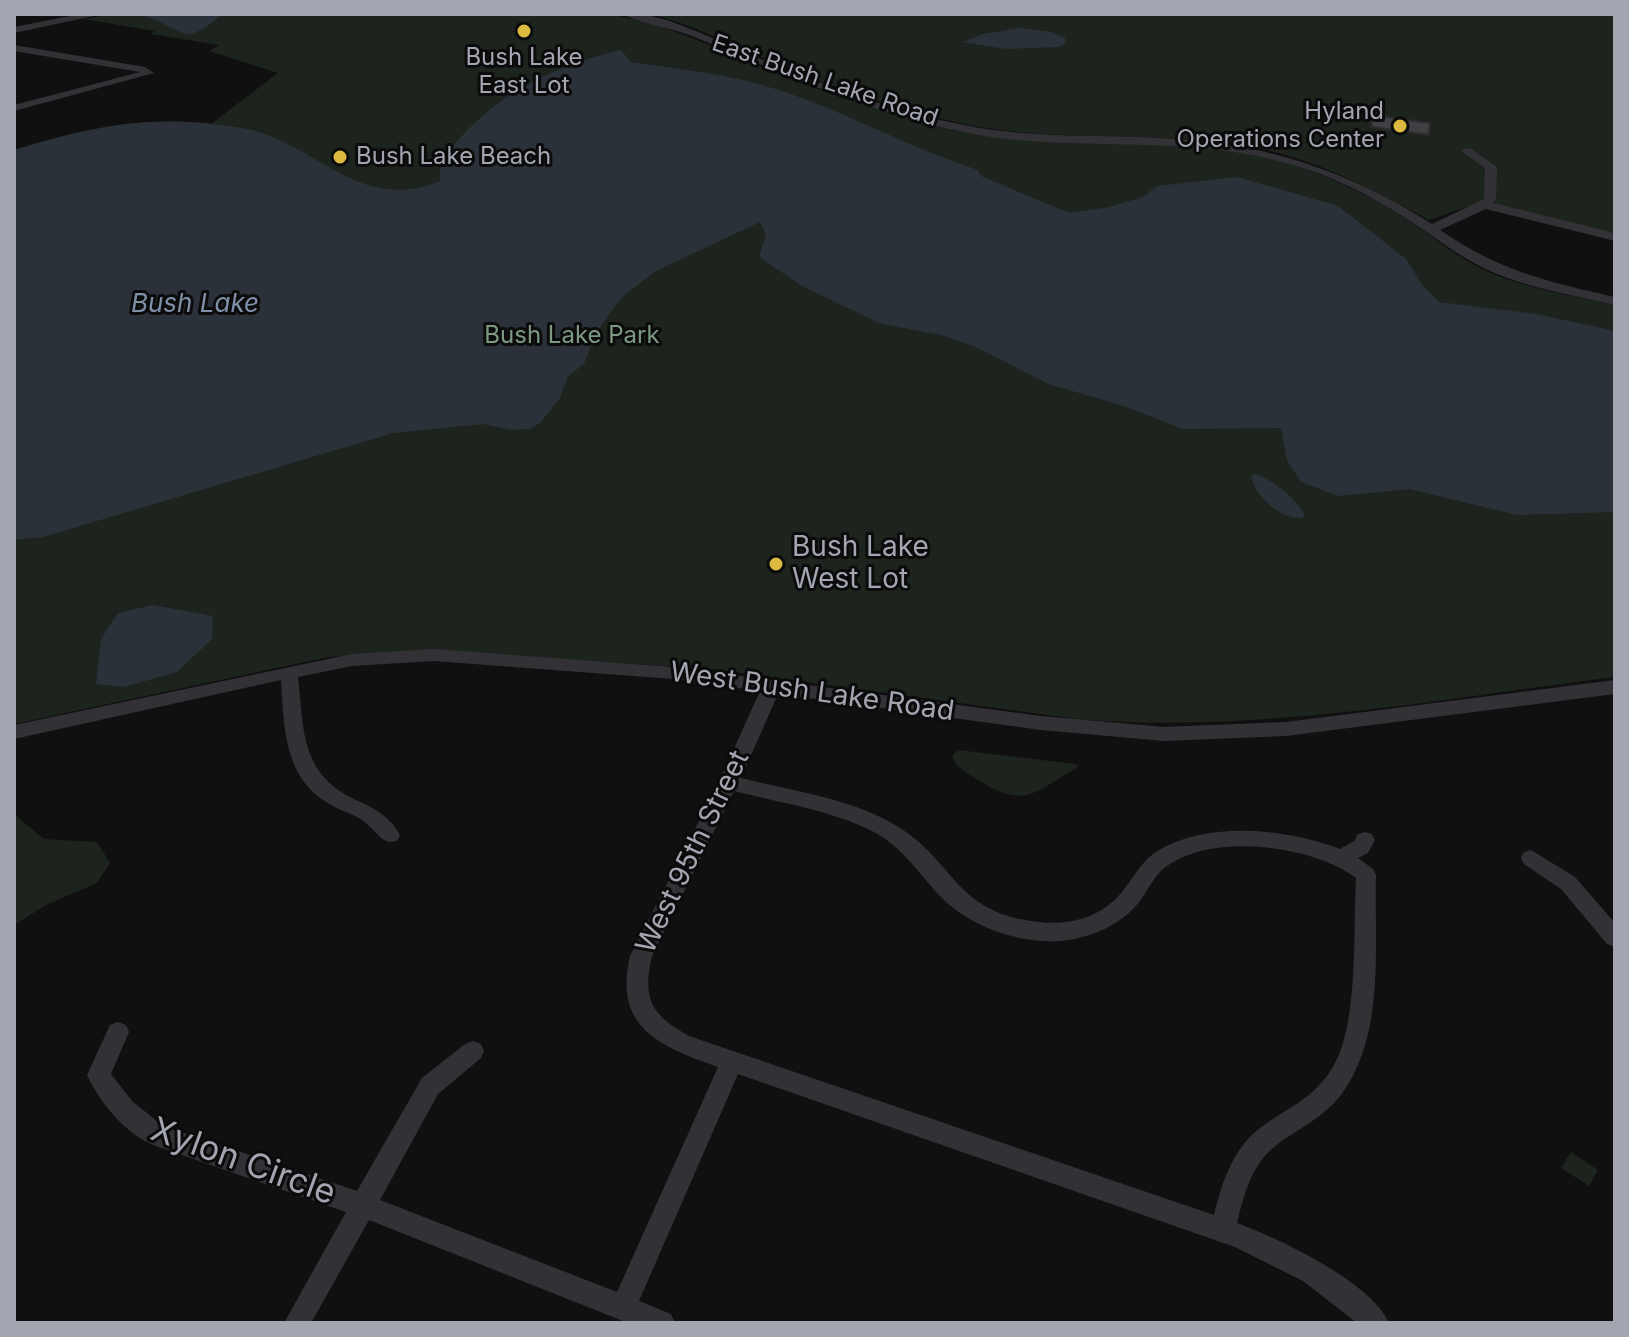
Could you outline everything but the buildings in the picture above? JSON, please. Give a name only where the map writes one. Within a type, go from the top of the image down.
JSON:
[{"type":"street","points":[[31,14],[41,23]]},
{"type":"street","points":[[14,30],[98,14]]},
{"type":"street","name":"East Bush Lake Road","points":[[628,14],[679,28],[816,83],[955,126],[1022,137],[1223,146],[1292,160],[1373,195],[1473,258],[1501,272],[1615,301]]},
{"type":"street","points":[[14,48],[142,68],[149,73],[14,108]]},
{"type":"street","points":[[1431,229],[1485,205],[1490,199],[1491,167],[1466,150]]},
{"type":"street","points":[[1485,205],[1615,237]]},
{"type":"street","name":"West Bush Lake Road","points":[[14,732],[352,660],[434,655],[673,673],[1087,729],[1164,734],[1286,729],[1615,687]]},
{"type":"street","points":[[289,672],[298,754],[303,770],[314,784],[330,796],[373,815],[390,835]]},
{"type":"street","name":"West 95th Street","points":[[772,686],[729,782],[641,956],[635,975],[636,997],[645,1017],[660,1033],[1283,1255],[1327,1281],[1376,1323]]},
{"type":"street","points":[[729,782],[879,825],[918,852],[947,890],[969,908],[995,921],[1024,929],[1076,930],[1095,924],[1126,903],[1147,872],[1163,858],[1183,848],[1206,843],[1272,841],[1305,846],[1342,858],[1366,875],[1359,1019],[1344,1069],[1310,1111],[1261,1143],[1244,1165],[1222,1231]]},
{"type":"street","points":[[1342,858],[1361,847],[1365,840]]},
{"type":"street","points":[[1531,858],[1568,883],[1615,938]]},
{"type":"street","name":"Xylon Circle","points":[[118,1032],[99,1075],[112,1098],[132,1119],[156,1135],[185,1148],[362,1205]]},
{"type":"street","points":[[297,1323],[430,1086],[473,1051]]},
{"type":"street","points":[[623,1308],[732,1061]]},
{"type":"street","points":[[362,1205],[662,1323]]},
{"type":"green space","name":"Bush Lake Park","points":[[115,14],[602,14],[663,28],[829,93],[944,128],[1032,140],[1211,148],[1297,166],[1339,183],[1393,211],[1492,274],[1544,290],[1615,305],[1615,677],[1347,712],[1212,722],[1144,722],[1077,719],[711,669],[437,651],[328,657],[14,724],[14,150],[111,126],[158,122],[211,124],[278,73],[209,51],[219,45],[83,19]]},
{"type":"green space","points":[[649,14],[1615,14],[1615,235],[1481,202],[1429,220],[1361,184],[1314,164],[1240,145],[1168,138],[1059,135],[951,121],[845,90],[700,30]]},
{"type":"green space","points":[[958,750],[1075,764],[1078,767],[1040,790],[1020,796],[996,790],[960,768],[952,756]]},
{"type":"green space","points":[[14,814],[44,839],[97,842],[110,863],[97,883],[48,904],[14,925]]},
{"type":"green space","points":[[1571,1152],[1598,1170],[1589,1186],[1561,1168]]},
{"type":"water","points":[[223,14],[192,34],[145,16]]},
{"type":"water","points":[[1020,28],[1052,32],[1065,38],[1066,43],[1059,47],[1006,49],[962,42],[983,34]]},
{"type":"water","name":"Bush Lake","points":[[621,50],[631,62],[727,77],[787,93],[978,170],[981,176],[1069,213],[1109,207],[1143,197],[1157,186],[1237,177],[1338,206],[1406,259],[1423,286],[1439,302],[1536,314],[1615,331],[1615,512],[1517,515],[1410,489],[1338,496],[1301,482],[1287,460],[1281,428],[1183,429],[1124,406],[1048,384],[976,347],[945,336],[879,323],[802,286],[759,257],[766,234],[760,222],[654,272],[621,298],[595,334],[584,364],[568,376],[560,398],[541,422],[530,429],[511,430],[483,424],[393,433],[43,537],[14,540],[14,150],[72,134],[126,124],[211,124],[268,135],[360,182],[385,189],[411,189],[440,181],[442,162],[451,148],[477,121],[514,93],[575,63]]},
{"type":"water","points":[[1257,474],[1285,492],[1298,504],[1305,517],[1288,516],[1263,499],[1251,475]]},
{"type":"water","points":[[153,605],[213,616],[212,639],[177,672],[124,687],[96,684],[101,639],[118,613]]},
{"type":"place","name":"Bush Lake East Lot","points":[[524,31]]},
{"type":"place","name":"Hyland Operations Center","points":[[1400,126]]},
{"type":"place","name":"Bush Lake Beach","points":[[340,157]]},
{"type":"place","name":"Bush Lake West Lot","points":[[776,564]]}]
